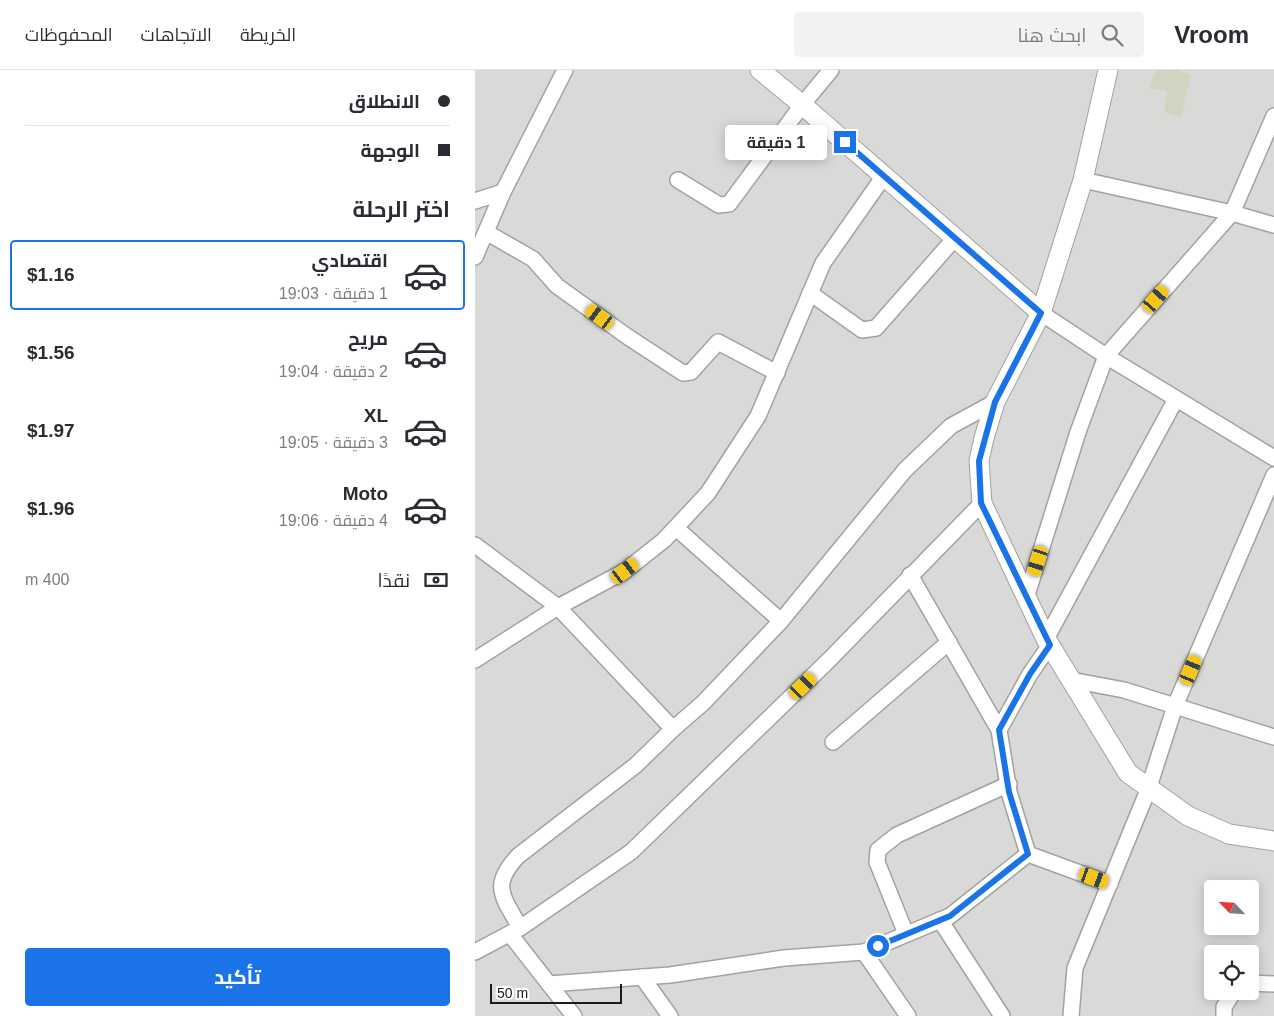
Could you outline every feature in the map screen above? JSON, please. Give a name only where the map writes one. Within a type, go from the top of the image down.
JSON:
[{"type":"street","points":[[475,257],[503,192],[565,70]]},
{"type":"street","points":[[759,70],[802,105],[1041,313],[1106,356],[1274,458]]},
{"type":"street","points":[[678,180],[719,205],[729,204],[802,105],[831,70]]},
{"type":"street","points":[[1108,70],[1083,180],[1041,313],[995,402],[979,461],[981,503],[1048,642],[1128,773],[1187,816],[1229,834],[1274,841]]},
{"type":"street","points":[[1026,598],[1078,432],[1106,356],[1231,213],[1274,116]]},
{"type":"street","points":[[475,660],[558,607],[625,571],[664,540],[708,493],[758,416],[823,263],[884,176]]},
{"type":"street","points":[[1083,180],[1231,213],[1274,225]]},
{"type":"street","points":[[475,201],[503,192]]},
{"type":"street","points":[[486,232],[533,259],[557,286],[628,337],[683,373],[691,372],[718,342],[777,373]]},
{"type":"street","points":[[810,293],[856,327],[870,331],[876,328],[955,238]]},
{"type":"street","points":[[999,730],[1048,642],[1176,399]]},
{"type":"street","points":[[574,1016],[549,984],[515,931],[503,895],[501,880],[505,870],[518,856],[636,765],[703,703],[781,621],[905,470],[951,426],[995,402]]},
{"type":"street","points":[[1071,1016],[1075,968],[1149,790],[1175,706],[1274,474]]},
{"type":"street","points":[[475,952],[515,931],[631,852],[829,660],[981,503]]},
{"type":"street","points":[[676,528],[781,621]]},
{"type":"street","points":[[475,545],[558,607],[673,729]]},
{"type":"street","points":[[911,575],[999,730],[1009,792],[1028,854]]},
{"type":"street","points":[[833,742],[949,642]]},
{"type":"street","points":[[1071,680],[1124,690],[1274,737]]},
{"type":"street","points":[[906,934],[877,862],[878,850],[897,834],[1009,784]]},
{"type":"street","points":[[549,984],[641,977],[784,958],[864,952],[950,916],[1028,854]]},
{"type":"street","points":[[1028,854],[1111,884]]},
{"type":"street","points":[[939,920],[1002,1016]]},
{"type":"street","points":[[864,952],[908,1016]]},
{"type":"street","points":[[641,977],[670,1016]]},
{"type":"street","points":[[1259,983],[1274,984]]},
{"type":"street","points":[[1223,1016],[1224,1007],[1229,1000]]},
{"type":"shaded area","points":[[475,70],[1274,70],[1274,1016],[475,1016]]},
{"type":"building","points":[[1156,70],[1177,70],[1191,75],[1181,118],[1164,112],[1167,92],[1150,88]]},
{"type":"route","points":[[845,142],[1041,313],[995,402],[979,461],[981,503],[1050,645],[1030,674],[999,730],[1009,792],[1028,854],[950,916],[878,946]]}]
